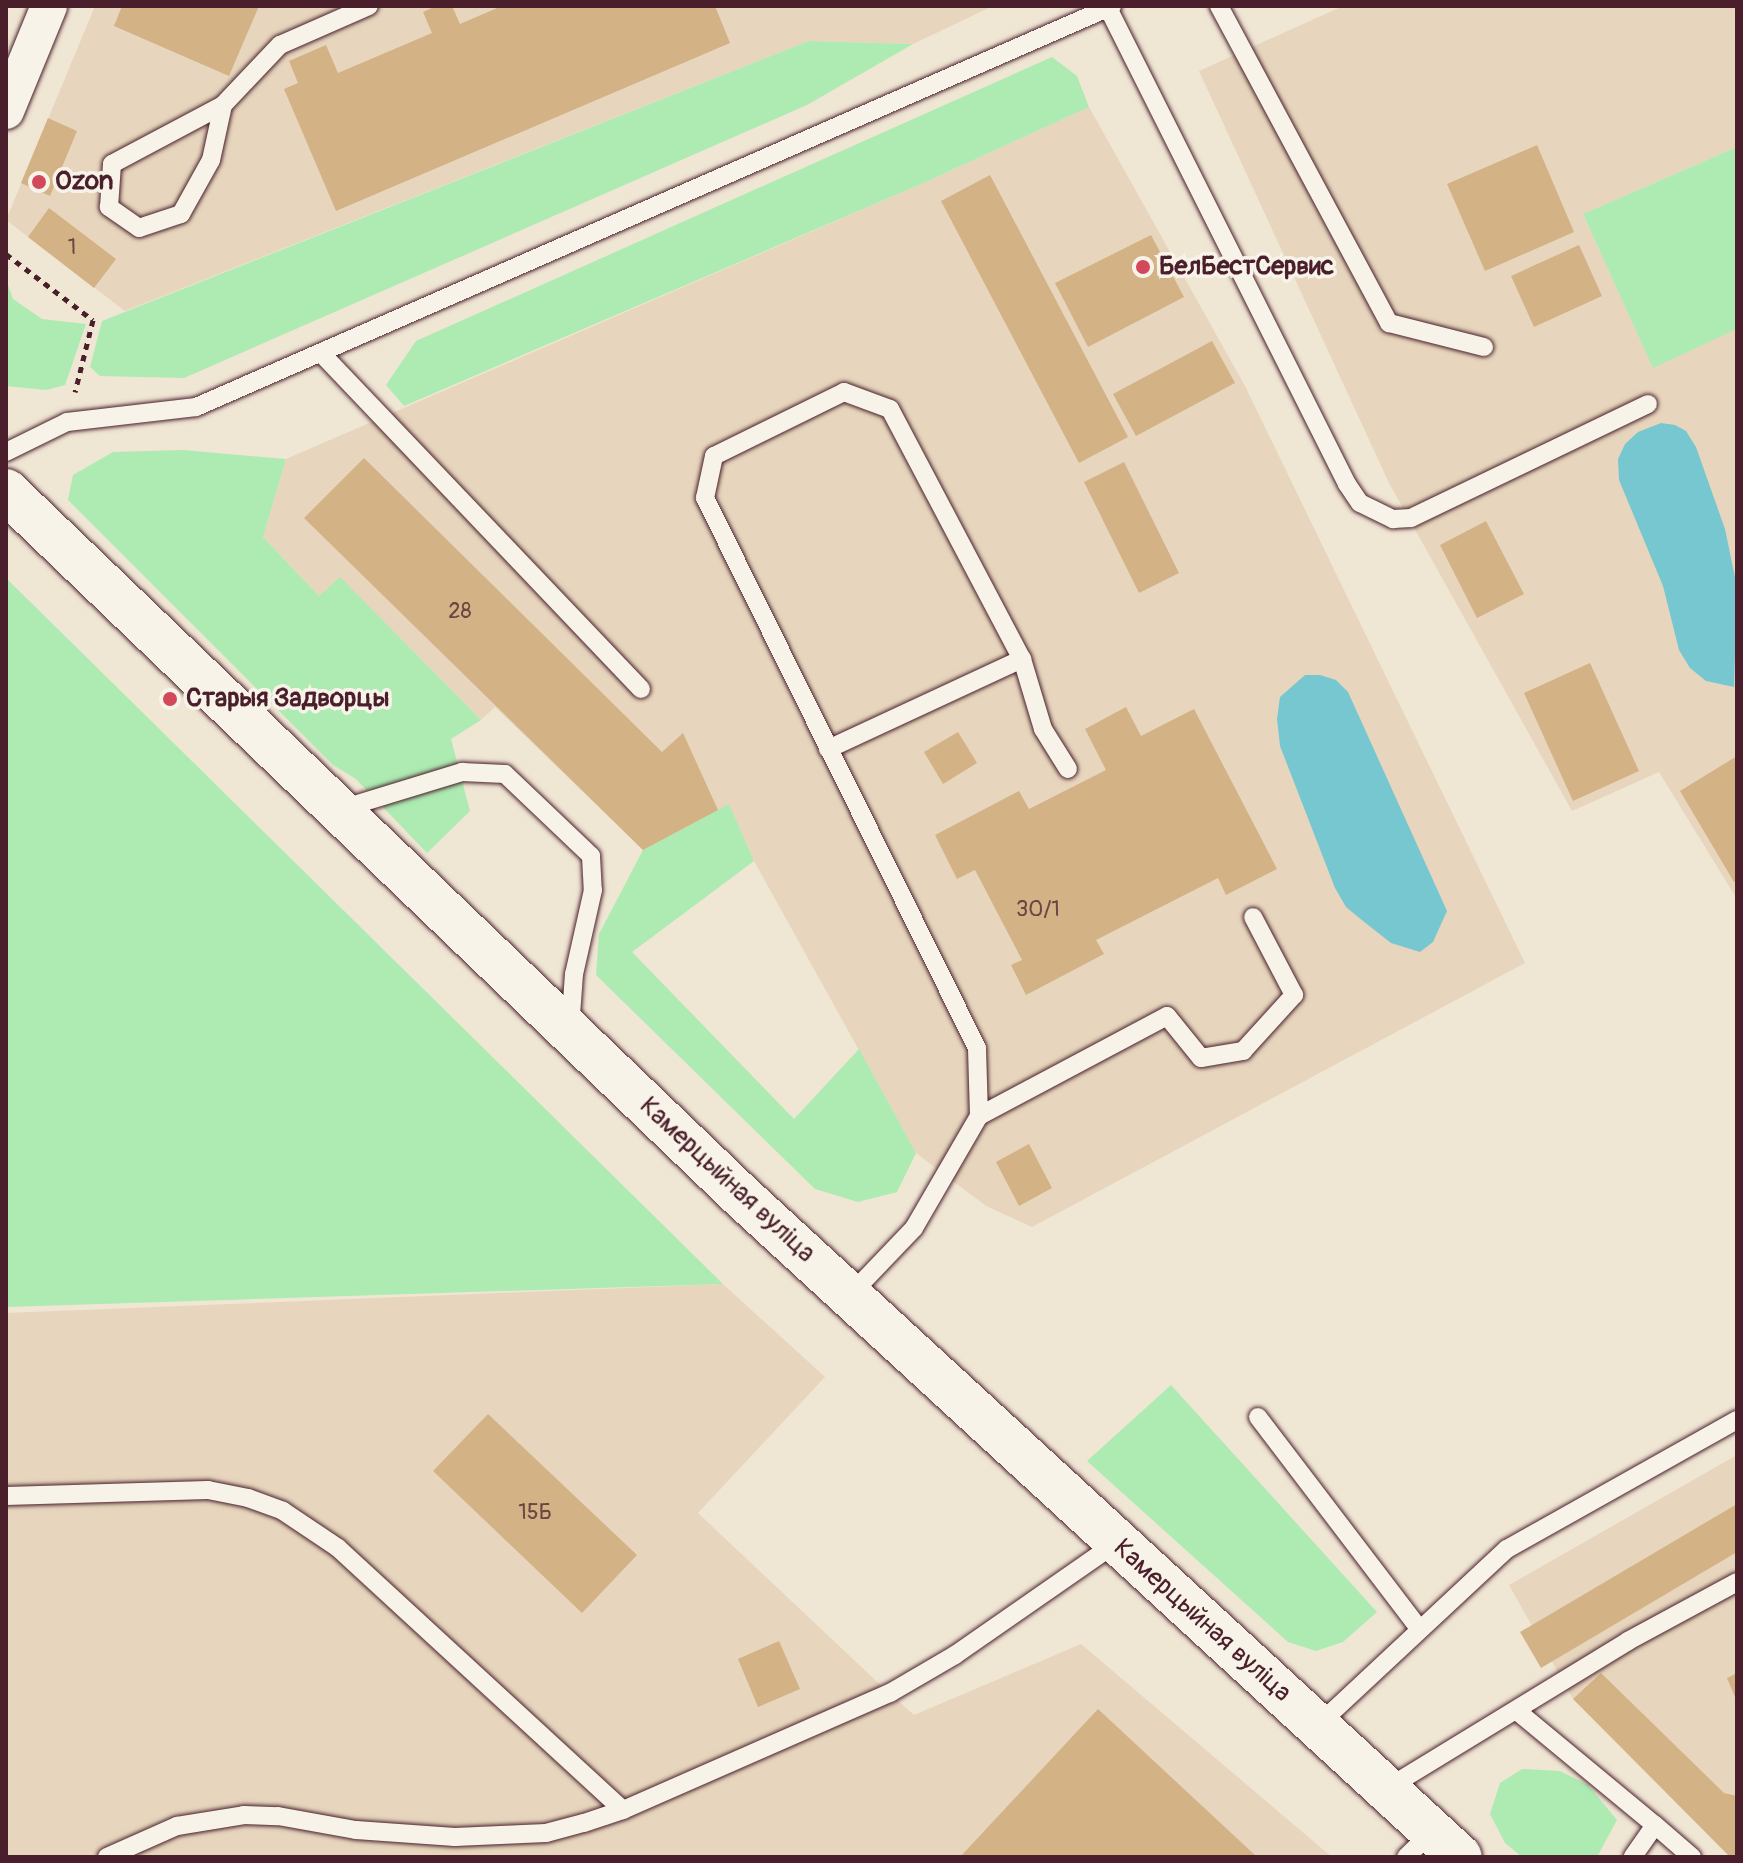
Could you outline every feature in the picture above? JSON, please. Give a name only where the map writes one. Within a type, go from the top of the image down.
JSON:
[{"type":"main road","name":"Камерцыйная вуліца","points":[[6,491],[739,1194],[1386,1789],[1433,1848]]},
{"type":"street","points":[[6,111],[49,6]]},
{"type":"lane","points":[[223,105],[211,160],[181,214],[139,228],[109,207],[112,164],[223,105],[280,45],[369,6]]},
{"type":"lane","points":[[1219,6],[1389,323],[1484,347]]},
{"type":"lane","points":[[6,452],[67,422],[196,407],[1110,7],[1360,503],[1393,519],[1411,518],[1648,404]]},
{"type":"lane","points":[[321,353],[641,689]]},
{"type":"lane","points":[[851,1294],[914,1228],[979,1116],[977,1048],[705,498],[714,456],[844,392],[890,409],[1022,659],[1043,729],[1068,769]]},
{"type":"lane","points":[[828,749],[1022,659]]},
{"type":"lane","points":[[339,810],[462,772],[505,774],[591,856],[593,890],[574,974],[570,1032]]},
{"type":"lane","points":[[979,1116],[1167,1016],[1201,1058],[1243,1051],[1294,995],[1253,917]]},
{"type":"lane","points":[[1258,1417],[1419,1628]]},
{"type":"lane","points":[[1317,1726],[1507,1549],[1737,1420]]},
{"type":"lane","points":[[6,1496],[208,1490],[248,1498],[283,1511],[338,1548],[623,1810]]},
{"type":"lane","points":[[107,1857],[177,1826],[244,1815],[278,1816],[356,1830],[455,1837],[546,1833],[623,1810],[890,1693],[955,1655],[1116,1543]]},
{"type":"lane","points":[[1386,1789],[1628,1641],[1737,1582]]},
{"type":"lane","points":[[1517,1711],[1692,1857]]},
{"type":"lane","points":[[1633,1857],[1655,1825]]},
{"type":"path","points":[[6,254],[93,320],[67,422]]},
{"type":"shaded area","points":[[95,6],[993,6],[913,44],[809,41],[125,311],[6,220]]},
{"type":"shaded area","points":[[1343,6],[1737,6],[1737,147],[1583,214],[1653,367],[1737,329],[1737,899],[1659,772],[1572,811],[1389,483],[1199,71]]},
{"type":"shaded area","points":[[1089,107],[1245,386],[1525,963],[1032,1227],[986,1206],[916,1153],[754,861],[729,805],[643,850],[495,707],[481,720],[340,578],[319,596],[263,537],[286,459],[919,185]]},
{"type":"shaded area","points":[[723,1284],[825,1377],[698,1513],[889,1693],[914,1715],[1081,1644],[1332,1857],[6,1857],[6,1313]]},
{"type":"shaded area","points":[[1737,1455],[1737,1857],[1573,1699],[1509,1585]]},
{"type":"green space","points":[[809,41],[913,44],[807,105],[184,378],[100,376],[90,367],[102,321]]},
{"type":"green space","points":[[1052,57],[1077,76],[1089,107],[919,185],[404,406],[386,385],[416,341]]},
{"type":"green space","points":[[1737,147],[1737,329],[1653,368],[1583,214]]},
{"type":"green space","points":[[6,279],[13,299],[42,319],[86,324],[65,385],[46,390],[6,386]]},
{"type":"green space","points":[[183,450],[286,459],[263,537],[319,596],[340,577],[481,720],[451,739],[470,811],[427,853],[356,779],[333,765],[68,500],[73,475],[113,452]]},
{"type":"green space","points":[[6,578],[723,1284],[6,1307]]},
{"type":"green space","points":[[729,804],[754,861],[632,952],[794,1119],[859,1049],[916,1153],[897,1192],[858,1202],[815,1189],[596,975],[599,934],[643,850]]},
{"type":"green space","points":[[1171,1385],[1377,1612],[1343,1642],[1316,1651],[1288,1642],[1087,1461]]},
{"type":"green space","points":[[1522,1769],[1560,1771],[1588,1785],[1617,1820],[1597,1857],[1522,1857],[1505,1843],[1490,1814],[1500,1783]]},
{"type":"water","points":[[1661,423],[1686,431],[1696,447],[1725,529],[1737,587],[1734,687],[1706,681],[1690,668],[1679,650],[1663,586],[1619,480],[1618,459],[1625,444],[1638,432]]},
{"type":"water","points":[[1305,675],[1336,680],[1348,692],[1447,911],[1433,942],[1420,952],[1391,943],[1346,907],[1335,888],[1280,746],[1277,719],[1280,697]]},
{"type":"building","points":[[122,6],[259,6],[229,76],[114,26]]},
{"type":"building","points":[[436,6],[452,6],[460,24],[502,6],[715,6],[730,43],[336,211],[284,89],[298,83],[289,61],[326,45],[338,73],[432,33],[423,12]]},
{"type":"building","points":[[48,118],[77,131],[50,196],[21,183]]},
{"type":"building","points":[[1537,145],[1574,232],[1485,271],[1447,184]]},
{"type":"building","points":[[990,175],[1128,437],[1079,463],[941,201]]},
{"type":"building","points":[[49,208],[116,259],[94,288],[28,237]]},
{"type":"building","points":[[1151,235],[1184,297],[1088,347],[1055,283]]},
{"type":"building","points":[[1579,245],[1602,296],[1534,327],[1511,276]]},
{"type":"building","points":[[1212,341],[1235,383],[1136,436],[1113,394]]},
{"type":"building","points":[[364,458],[662,752],[683,733],[718,810],[643,850],[304,518]]},
{"type":"building","points":[[1124,462],[1179,573],[1139,593],[1084,482]]},
{"type":"building","points":[[1486,521],[1524,594],[1477,618],[1440,545]]},
{"type":"building","points":[[1590,663],[1639,771],[1573,801],[1524,693]]},
{"type":"building","points":[[1126,707],[1141,736],[1194,709],[1277,869],[1226,895],[1218,878],[1096,940],[1104,954],[1026,995],[1011,965],[1022,960],[975,870],[957,879],[935,835],[1019,791],[1029,809],[1106,770],[1085,729]]},
{"type":"building","points":[[958,732],[977,763],[943,784],[924,752]]},
{"type":"building","points":[[1737,756],[1737,880],[1734,882],[1680,791]]},
{"type":"building","points":[[1029,1144],[1052,1188],[1019,1206],[996,1162]]},
{"type":"building","points":[[488,1414],[637,1555],[582,1613],[433,1471]]},
{"type":"building","points":[[1737,1504],[1737,1552],[1541,1668],[1520,1632]]},
{"type":"building","points":[[779,1641],[800,1689],[758,1707],[738,1659]]},
{"type":"building","points":[[1601,1673],[1724,1793],[1737,1796],[1737,1857],[1730,1857],[1573,1699]]},
{"type":"building","points":[[1737,1673],[1737,1702],[1727,1678]]},
{"type":"building","points":[[1098,1709],[1257,1857],[960,1857]]},
{"type":"place","name":"Ozon","points":[[39,182]]},
{"type":"place","name":"БелБестСервис","points":[[1143,267]]},
{"type":"place","name":"Старыя Задворцы","points":[[170,699]]}]
